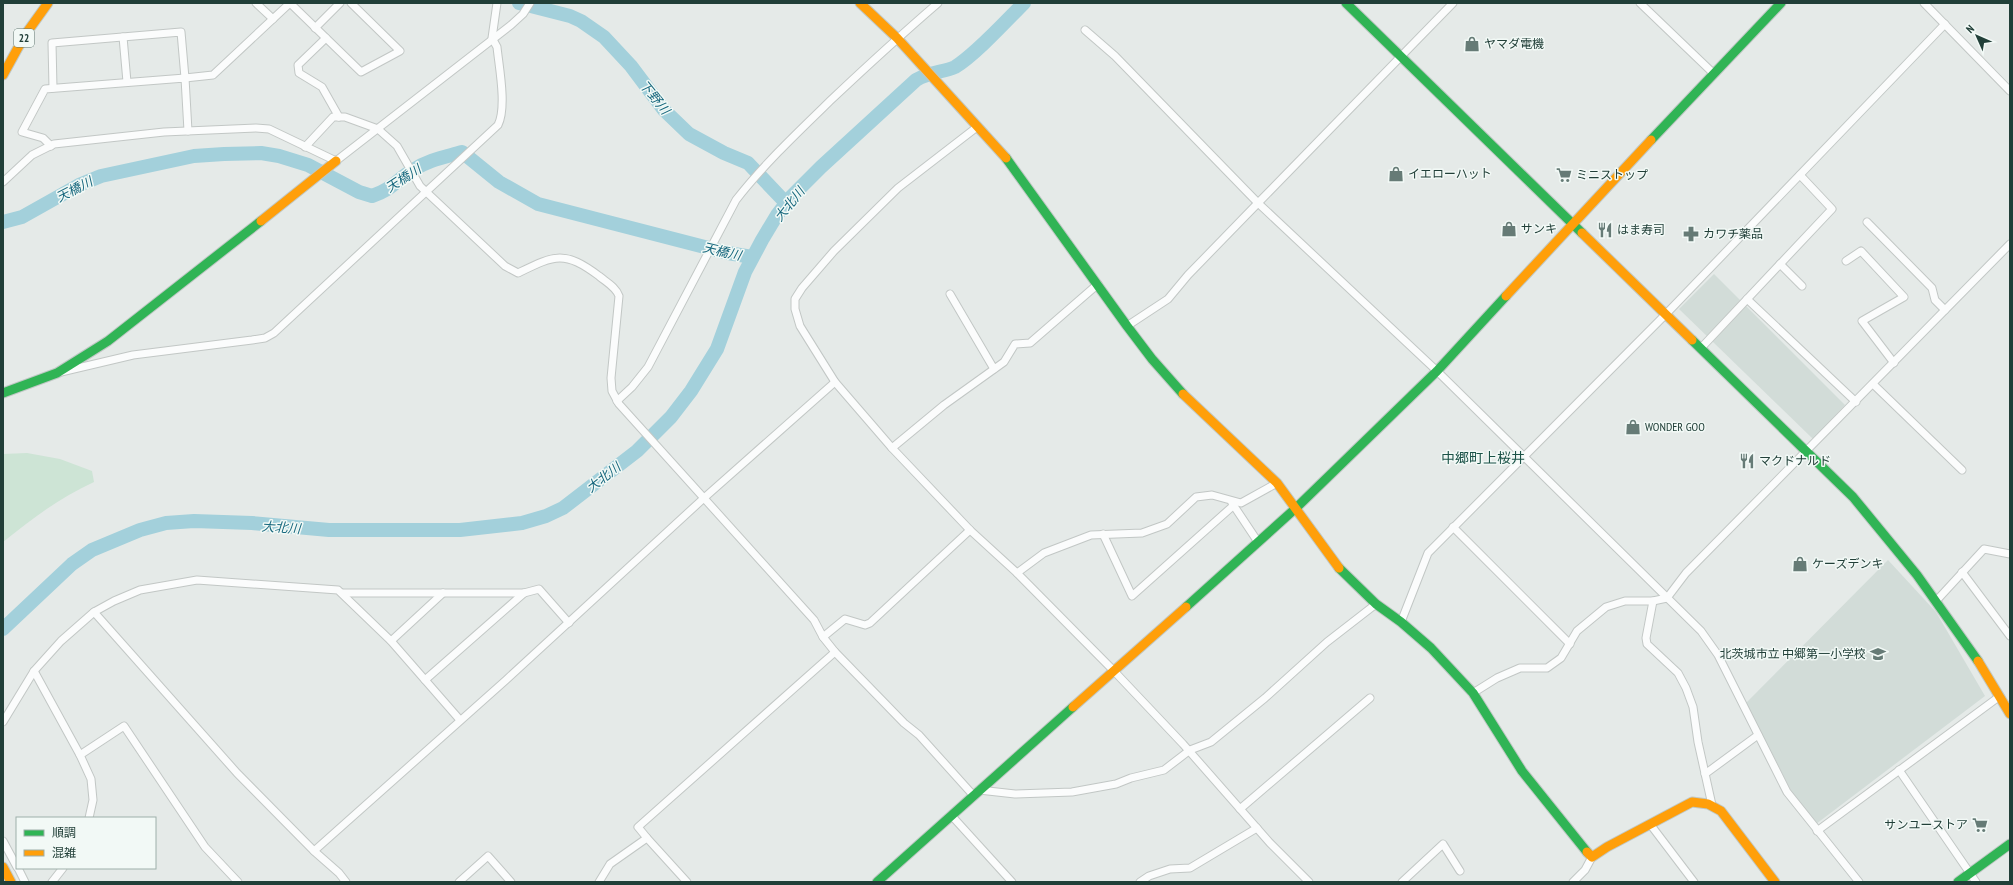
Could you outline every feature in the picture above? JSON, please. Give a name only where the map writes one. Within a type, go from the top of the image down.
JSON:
[{"type":"main road","name":"22","points":[[3,76],[25,35],[48,3]]},
{"type":"main road","points":[[860,3],[899,40],[974,124],[1013,164],[1127,326],[1176,387],[1277,483],[1342,572],[1376,604],[1401,622],[1431,648],[1473,693],[1522,771],[1581,846],[1592,857],[1607,847],[1692,802],[1712,805],[1721,811],[1775,882]]},
{"type":"main road","points":[[1346,3],[1853,497],[1894,544],[1937,600],[1969,645],[2010,714]]},
{"type":"main road","points":[[877,882],[976,792],[1296,508],[1437,371],[1572,223],[1781,3]]},
{"type":"main road","points":[[3,393],[57,373],[108,341],[313,181],[336,161]]},
{"type":"main road","points":[[1958,882],[2010,844]]},
{"type":"main road","points":[[3,866],[11,882]]},
{"type":"street","points":[[256,3],[273,20]]},
{"type":"street","points":[[51,146],[44,138],[22,132],[45,89],[213,75],[290,3],[360,72],[400,51],[351,3]]},
{"type":"street","points":[[315,28],[340,3]]},
{"type":"street","points":[[618,403],[648,367],[708,256],[736,200],[754,178],[809,121],[938,3]]},
{"type":"street","points":[[1127,326],[1168,299],[1188,275],[1453,3]]},
{"type":"street","points":[[1640,3],[1713,73]]},
{"type":"street","points":[[1924,3],[2010,91]]},
{"type":"street","points":[[57,373],[133,355],[264,338],[274,333],[498,125],[501,119],[497,47],[492,38],[497,4]]},
{"type":"street","points":[[3,182],[32,155],[51,146],[164,132],[269,129],[336,161],[492,38],[511,25],[528,6]]},
{"type":"street","points":[[1401,622],[1428,553],[1666,314],[1945,24]]},
{"type":"street","points":[[1085,30],[1116,56],[1258,203],[1437,371],[1701,631],[1718,655],[1787,792],[1859,882]]},
{"type":"street","points":[[53,88],[52,43],[181,32],[188,131]]},
{"type":"street","points":[[123,37],[128,82]]},
{"type":"street","points":[[326,38],[298,65],[299,73],[322,87],[339,116]]},
{"type":"street","points":[[305,146],[333,117],[345,117],[378,129],[397,146],[420,186],[505,266],[518,273],[542,261],[566,257],[580,262],[617,291],[619,296],[610,378],[612,391],[618,403],[686,476],[814,620],[823,637],[835,652],[904,723],[919,735],[976,792],[1014,794],[1072,792],[1116,784],[1131,778],[1164,770],[1189,751],[1212,742],[1265,698],[1327,642],[1376,604]]},
{"type":"street","points":[[974,124],[898,188],[834,251],[802,288],[795,299],[795,309],[800,326],[835,382],[892,448],[970,530],[1017,573],[1113,670],[1189,751],[1257,828],[1309,882]]},
{"type":"street","points":[[1701,348],[1832,209],[1800,175]]},
{"type":"street","points":[[1867,222],[1932,288],[1935,300],[1945,310]]},
{"type":"street","points":[[1473,693],[1497,678],[1520,668],[1547,668],[1561,658],[1577,631],[1606,607],[1625,600],[1653,601],[1667,598],[1686,573],[2010,244]]},
{"type":"street","points":[[1846,261],[1861,251],[1904,297],[1862,321],[1894,363]]},
{"type":"street","points":[[1780,264],[1802,286]]},
{"type":"street","points":[[892,448],[944,405],[1004,362],[1015,344],[1030,343],[1098,284]]},
{"type":"street","points":[[950,294],[994,369]]},
{"type":"street","points":[[1748,299],[1856,402]]},
{"type":"street","points":[[314,851],[569,623],[704,498],[835,382]]},
{"type":"street","points":[[1873,384],[1962,470]]},
{"type":"street","points":[[1017,573],[1044,553],[1091,535],[1142,533],[1167,524],[1196,497],[1212,495],[1232,502],[1241,503],[1277,483]]},
{"type":"street","points":[[1103,534],[1132,596],[1232,502]]},
{"type":"street","points":[[1232,502],[1258,542]]},
{"type":"street","points":[[1453,527],[1570,644]]},
{"type":"street","points":[[823,637],[845,619],[865,625],[870,623],[970,530]]},
{"type":"street","points":[[1937,600],[1984,548],[2010,554]]},
{"type":"street","points":[[1962,572],[2010,636]]},
{"type":"street","points":[[3,722],[34,671],[61,640],[94,612],[114,601],[140,590],[197,580],[327,588],[338,590],[343,593],[391,641],[460,720]]},
{"type":"street","points":[[343,593],[524,593],[539,589],[569,623]]},
{"type":"street","points":[[391,641],[443,593]]},
{"type":"street","points":[[425,680],[524,593]]},
{"type":"street","points":[[1653,601],[1646,638],[1647,644],[1678,674],[1694,707],[1698,742],[1712,805]]},
{"type":"street","points":[[94,612],[238,773],[314,851],[339,873],[346,882]]},
{"type":"street","points":[[688,882],[638,827],[835,652]]},
{"type":"street","points":[[34,671],[80,755],[93,789],[89,817]]},
{"type":"street","points":[[1817,831],[2000,696]]},
{"type":"street","points":[[1240,809],[1370,698]]},
{"type":"street","points":[[80,755],[124,726],[205,847],[238,882]]},
{"type":"street","points":[[1705,774],[1758,735]]},
{"type":"street","points":[[1899,770],[1971,872],[1976,882]]},
{"type":"street","points":[[951,815],[1012,882]]},
{"type":"street","points":[[1650,824],[1694,882]]},
{"type":"street","points":[[1140,882],[1150,876],[1170,869],[1190,868],[1257,828]]},
{"type":"street","points":[[600,882],[610,864],[647,838]]},
{"type":"street","points":[[3,841],[16,865]]},
{"type":"street","points":[[1402,882],[1443,844],[1460,871]]},
{"type":"street","points":[[459,882],[488,856],[511,882]]},
{"type":"street","points":[[1573,882],[1585,870],[1592,857]]},
{"type":"street","points":[[18,869],[25,882]]},
{"type":"street","points":[[52,882],[62,869]]},
{"type":"shaded area","points":[[1714,274],[1845,405],[1813,439],[1679,309]]},
{"type":"shaded area","name":"北茨城市立 中郷第一小学校","points":[[1888,560],[1936,612],[1985,696],[1816,824],[1792,792],[1746,703]]},
{"type":"green space","points":[[27,453],[60,459],[92,471],[94,482],[81,488],[47,509],[3,542],[3,454]]},
{"type":"water","points":[[22,215],[23,220],[3,224],[3,219]]},
{"type":"waterway","name":"下野川","points":[[519,3],[570,16],[581,21],[604,37],[631,66],[664,110],[689,134],[724,153],[748,163],[786,203]]},
{"type":"waterway","name":"大北川","points":[[3,629],[72,564],[92,550],[140,530],[166,523],[194,521],[252,523],[329,530],[460,530],[522,523],[546,516],[563,508],[637,451],[671,417],[691,391],[717,349],[745,272],[777,215],[791,197],[821,167],[916,80],[926,75],[955,67],[963,62],[1024,3]]},
{"type":"waterway","name":"天橋川","points":[[3,222],[22,217],[79,185],[101,176],[194,156],[261,153],[279,156],[308,165],[359,192],[372,196],[390,187],[407,174],[425,164],[462,152],[499,182],[538,204],[728,253],[752,257]]},
{"type":"traffic: fast","points":[[1346,3],[1582,233]]},
{"type":"traffic: fast","points":[[1651,140],[1781,3]]},
{"type":"traffic: fast","points":[[1006,158],[1127,326],[1152,359],[1183,394]]},
{"type":"traffic: fast","points":[[3,393],[57,373],[108,341],[261,221]]},
{"type":"traffic: fast","points":[[1186,607],[1296,508],[1437,371],[1506,296]]},
{"type":"traffic: fast","points":[[1692,340],[1853,497],[1917,575],[1978,661]]},
{"type":"traffic: fast","points":[[1339,568],[1376,604],[1401,622],[1431,648],[1473,693],[1522,771],[1587,852]]},
{"type":"traffic: fast","points":[[877,882],[1073,707]]},
{"type":"traffic: fast","points":[[1958,882],[2010,844]]},
{"type":"traffic: slow","points":[[3,75],[25,35],[48,3]]},
{"type":"traffic: slow","points":[[860,3],[897,38],[1006,158]]},
{"type":"traffic: slow","points":[[1506,296],[1651,140]]},
{"type":"traffic: slow","points":[[261,221],[336,161]]},
{"type":"traffic: slow","points":[[1582,233],[1692,340]]},
{"type":"traffic: slow","points":[[1183,394],[1277,483],[1339,568]]},
{"type":"traffic: slow","points":[[1073,707],[1186,607]]},
{"type":"traffic: slow","points":[[1978,661],[2010,714]]},
{"type":"traffic: slow","points":[[1587,852],[1592,857],[1607,847],[1692,802],[1708,804],[1721,811],[1775,882]]},
{"type":"traffic: slow","points":[[3,867],[11,882]]},
{"type":"place","name":"ヤマダ電機","points":[[1472,44]]},
{"type":"place","name":"イエローハット","points":[[1396,174]]},
{"type":"place","name":"ミニストップ","points":[[1564,175]]},
{"type":"place","name":"サンキ","points":[[1509,229]]},
{"type":"place","name":"はま寿司","points":[[1605,230]]},
{"type":"place","name":"カワチ薬品","points":[[1691,234]]},
{"type":"place","name":"WONDER GOO","points":[[1633,427]]},
{"type":"place","name":"マクドナルド","points":[[1747,461]]},
{"type":"place","name":"ケーズデンキ","points":[[1800,564]]},
{"type":"place","name":"北茨城市立 中郷第一小学校","points":[[1878,654]]},
{"type":"place","name":"サンユーストア","points":[[1980,825]]},
{"type":"district","name":"中郷町上桜井","points":[[1483,458]]}]
